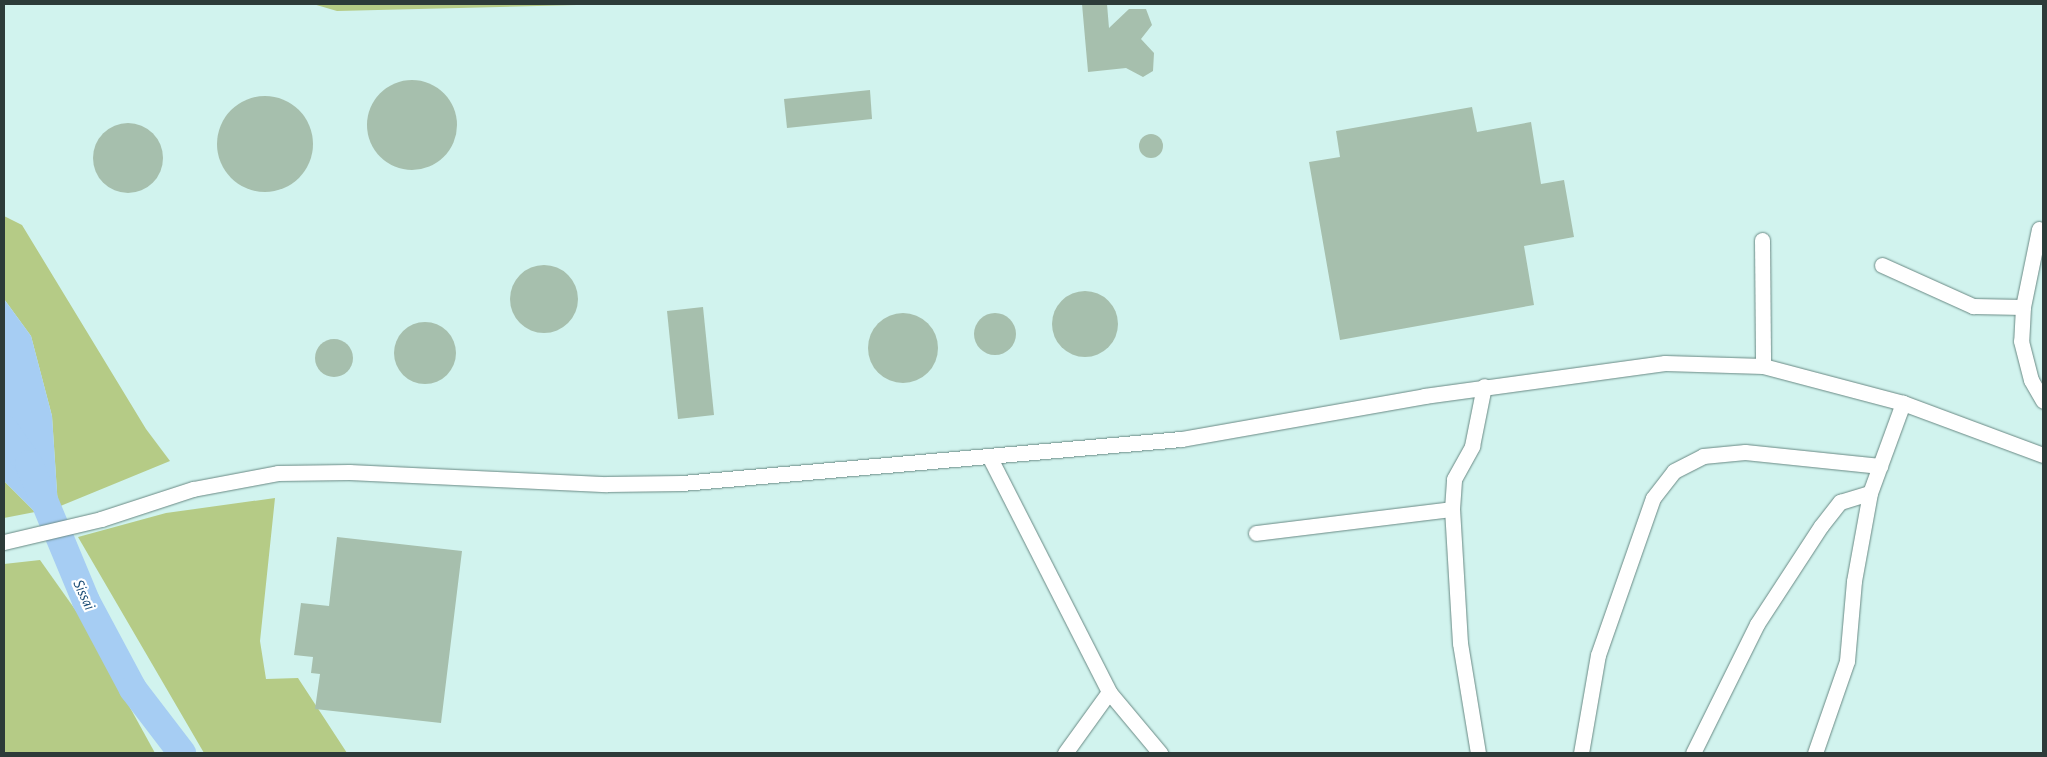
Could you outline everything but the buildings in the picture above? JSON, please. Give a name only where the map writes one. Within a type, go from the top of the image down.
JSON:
[{"type":"street","points":[[2039,230],[2022,307],[2021,341],[2031,380],[2043,401]]},
{"type":"street","points":[[1762,240],[1763,366]]},
{"type":"street","points":[[1882,265],[1973,306],[2022,307]]},
{"type":"street","points":[[4,542],[102,519],[193,489],[278,473],[350,472],[607,484],[682,483],[990,458],[1181,439],[1484,386],[1665,362],[1763,366],[1904,403],[2043,455]]},
{"type":"street","points":[[1478,753],[1462,659],[1452,509],[1454,480],[1472,446],[1484,386]]},
{"type":"street","points":[[1815,753],[1847,661],[1854,581],[1870,494],[1904,403]]},
{"type":"street","points":[[1581,753],[1598,655],[1653,498],[1674,471],[1703,456],[1745,452],[1880,466]]},
{"type":"street","points":[[990,458],[1109,692],[1160,753]]},
{"type":"street","points":[[1693,753],[1757,624],[1821,526],[1840,502],[1870,494]]},
{"type":"street","points":[[1256,534],[1452,509]]},
{"type":"street","points":[[1064,753],[1109,692]]},
{"type":"green space","points":[[313,4],[616,4],[337,11]]},
{"type":"green space","points":[[4,216],[22,225],[146,429],[170,461],[58,507],[52,416],[31,336],[4,299]]},
{"type":"green space","points":[[4,481],[35,512],[4,518]]},
{"type":"green space","points":[[275,498],[260,641],[266,679],[298,678],[347,753],[204,753],[78,537],[166,513]]},
{"type":"green space","points":[[40,560],[79,615],[155,753],[4,753],[4,564]]},
{"type":"water","points":[[4,299],[31,336],[52,416],[58,507],[35,512],[4,481]]},
{"type":"waterway","name":"Sissai","points":[[4,429],[29,464],[86,601],[133,689],[182,753]]}]
